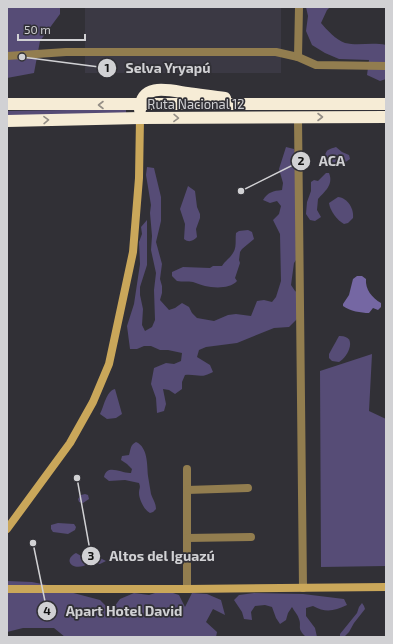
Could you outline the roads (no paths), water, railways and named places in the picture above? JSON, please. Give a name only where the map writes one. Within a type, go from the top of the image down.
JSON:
[{"type":"highway","name":"Ruta Nacional 12","points":[[7,104],[140,105],[146,94],[162,89],[261,104],[386,104]]},
{"type":"highway","points":[[140,105],[140,118]]},
{"type":"highway","name":"Ruta Nacional 12","points":[[7,121],[140,118],[386,117]]},
{"type":"main road","points":[[7,529],[70,443],[93,402],[109,364],[133,252],[140,178],[140,118]]},
{"type":"main road","points":[[7,589],[386,587]]},
{"type":"street","points":[[298,57],[299,7]]},
{"type":"street","points":[[7,56],[66,52],[276,52],[298,57],[316,65],[386,66]]},
{"type":"street","points":[[298,118],[303,588]]},
{"type":"street","points":[[187,469],[187,589]]},
{"type":"street","points":[[187,490],[248,488]]},
{"type":"street","points":[[187,538],[251,537]]},
{"type":"place","name":"Selva Yryapú","points":[[22,57]]},
{"type":"place","name":"ACA","points":[[241,191]]},
{"type":"place","name":"Altos del Iguazú","points":[[77,478]]},
{"type":"place","name":"Apart Hotel David","points":[[33,543]]}]
